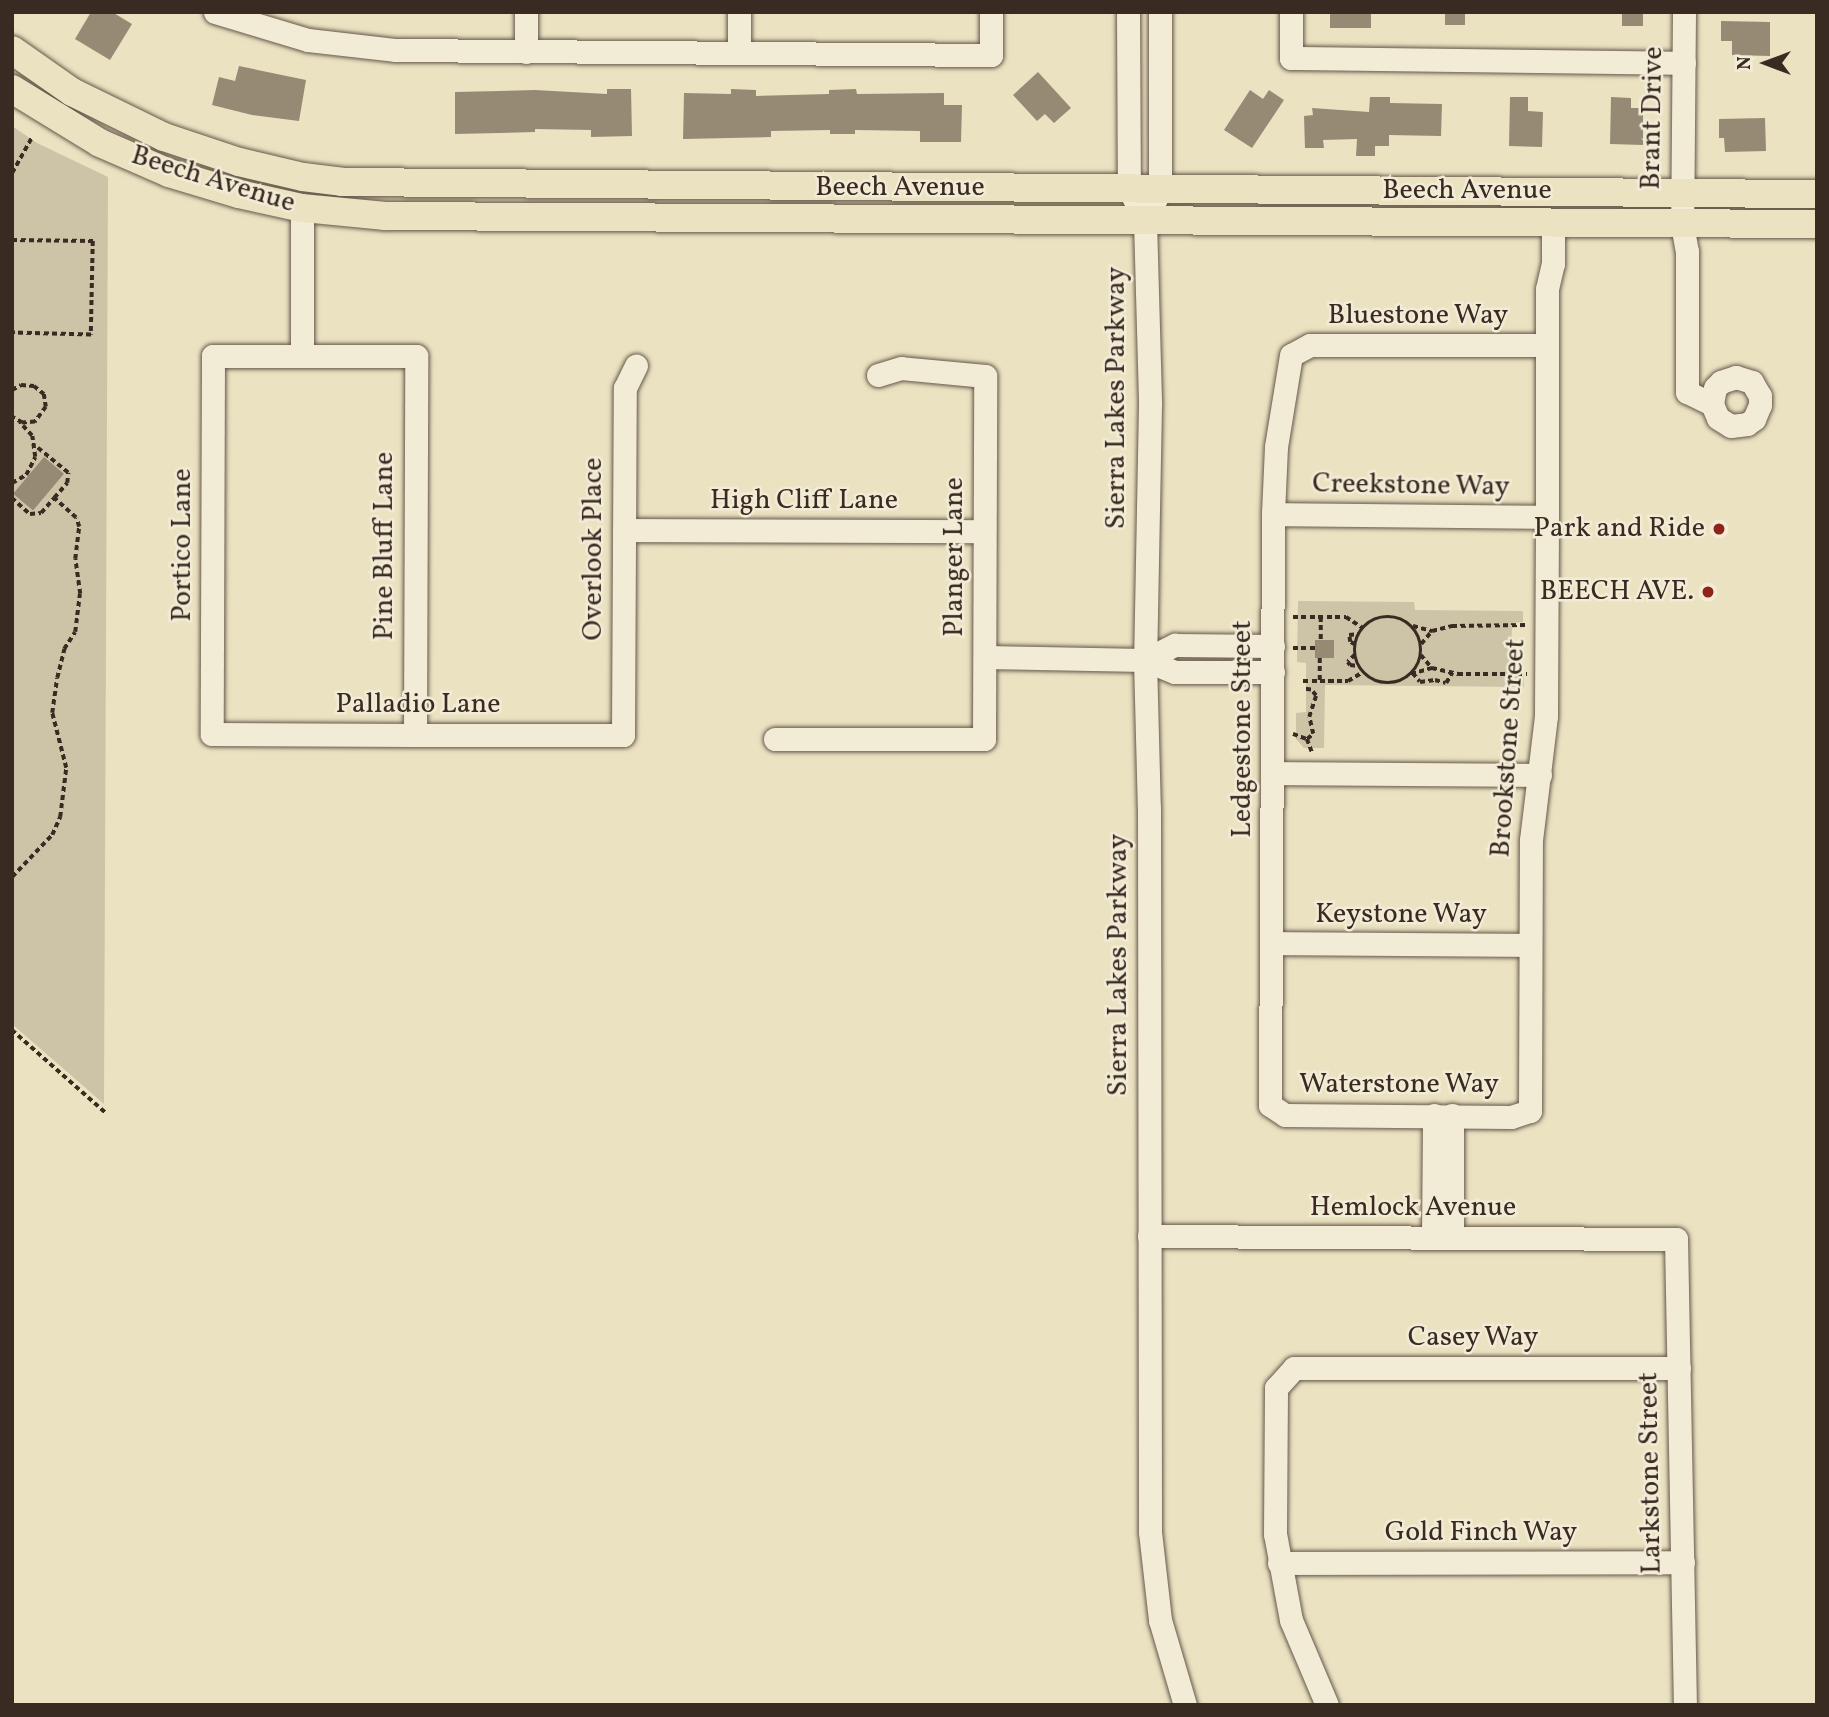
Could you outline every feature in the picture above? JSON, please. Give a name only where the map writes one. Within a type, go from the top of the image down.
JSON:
[{"type":"main road","name":"Beech Avenue","points":[[12,50],[72,92],[164,137],[239,162],[303,177],[388,184],[1817,194]]},
{"type":"main road","name":"Beech Avenue","points":[[12,89],[100,143],[169,173],[239,194],[302,208],[385,216],[1817,224]]},
{"type":"street","points":[[215,12],[286,35],[336,45],[396,50],[991,55],[991,12]]},
{"type":"street","points":[[526,12],[526,52]]},
{"type":"street","points":[[739,12],[739,52]]},
{"type":"street","name":"Sierra Lakes Parkway","points":[[1128,12],[1129,189],[1145,221],[1150,405],[1145,660],[1149,808],[1150,1532],[1160,1620],[1185,1705]]},
{"type":"street","name":"Sierra Lakes Parkway","points":[[1145,221],[1160,190],[1160,12]]},
{"type":"street","points":[[1291,12],[1291,58],[1684,63]]},
{"type":"street","name":"Brant Drive","points":[[1684,12],[1682,224],[1687,251],[1687,392],[1712,404]]},
{"type":"street","points":[[302,208],[302,356]]},
{"type":"street","name":"Brookstone Street","points":[[1530,1111],[1531,839],[1546,716],[1547,289],[1553,264],[1553,223]]},
{"type":"street","name":"Bluestone Way","points":[[1291,355],[1310,345],[1547,345]]},
{"type":"street","name":"Ledgestone Street","points":[[1270,1105],[1273,672],[1283,647],[1273,514],[1276,447],[1291,355]]},
{"type":"street","name":"Portico Lane","points":[[212,734],[213,356],[302,356]]},
{"type":"street","name":"Pine Bluff Lane","points":[[302,356],[416,356],[415,735]]},
{"type":"street","name":"Overlook Place","points":[[623,735],[625,388],[636,365]]},
{"type":"street","name":"Planger Lane","points":[[775,739],[984,739],[985,376],[901,368],[878,375]]},
{"type":"street","name":"Creekstone Way","points":[[1273,514],[1548,517]]},
{"type":"street","name":"High Cliff Lane","points":[[624,530],[984,531]]},
{"type":"street","points":[[1145,660],[1175,645],[1283,647]]},
{"type":"street","points":[[985,657],[1145,660],[1175,672],[1273,672]]},
{"type":"street","name":"Palladio Lane","points":[[212,734],[623,735]]},
{"type":"street","points":[[1272,774],[1540,775]]},
{"type":"street","name":"Keystone Way","points":[[1271,943],[1530,945]]},
{"type":"street","name":"Waterstone Way","points":[[1270,1105],[1285,1115],[1511,1116],[1530,1111]]},
{"type":"street","points":[[1442,1238],[1443,1115]]},
{"type":"street","name":"Hemlock Avenue","points":[[1149,1236],[1676,1239]]},
{"type":"street","name":"Larkstone Street","points":[[1676,1239],[1685,1705]]},
{"type":"street","name":"Casey Way","points":[[1279,1563],[1275,1534],[1276,1388],[1294,1368],[1679,1368]]},
{"type":"street","name":"Gold Finch Way","points":[[1279,1563],[1683,1562]]},
{"type":"street","points":[[1279,1563],[1290,1620],[1327,1705]]},
{"type":"path","points":[[12,173],[32,137]]},
{"type":"path","points":[[12,240],[93,241],[91,335],[12,333]]},
{"type":"path","points":[[12,390],[21,385],[34,386],[46,400],[40,418],[29,424],[14,419]]},
{"type":"path","points":[[12,498],[30,514],[41,513],[67,483],[68,473],[36,446],[26,427],[14,419]]},
{"type":"path","points":[[12,483],[33,468],[36,446]]},
{"type":"path","points":[[12,877],[52,835],[60,817],[65,793],[66,768],[52,713],[64,649],[75,632],[79,614],[80,594],[75,559],[79,527],[76,518],[54,498]]},
{"type":"path","points":[[1293,617],[1346,617],[1363,628]]},
{"type":"path","points":[[1321,617],[1321,640]]},
{"type":"path","points":[[1527,674],[1452,673],[1432,668],[1412,673],[1392,683],[1382,683],[1358,666],[1355,645],[1363,628],[1378,617],[1390,617],[1432,631],[1452,626],[1528,625]]},
{"type":"path","points":[[1411,626],[1420,644],[1420,655],[1412,673]]},
{"type":"path","points":[[1420,644],[1432,631]]},
{"type":"path","points":[[1355,645],[1348,637],[1352,633],[1359,634]]},
{"type":"path","points":[[1283,647],[1315,648]]},
{"type":"path","points":[[1355,655],[1348,662],[1358,666]]},
{"type":"path","points":[[1420,655],[1432,668]]},
{"type":"path","points":[[1320,659],[1320,682]]},
{"type":"path","points":[[1303,681],[1348,681],[1363,672]]},
{"type":"path","points":[[1412,673],[1420,682],[1446,682],[1452,673]]},
{"type":"path","points":[[1303,689],[1313,692],[1317,701],[1309,718],[1313,734],[1307,739]]},
{"type":"path","points":[[1293,734],[1307,739],[1312,752]]},
{"type":"path","points":[[12,1030],[107,1114]]},
{"type":"shaded area","points":[[12,126],[37,143],[108,177],[104,1104],[12,1024]]},
{"type":"shaded area","points":[[1298,601],[1414,602],[1415,610],[1523,611],[1523,622],[1512,623],[1511,675],[1524,676],[1524,687],[1325,685],[1324,748],[1304,748],[1296,739],[1296,713],[1306,712],[1306,663],[1297,662]]},
{"type":"building","points":[[91,12],[112,12],[132,24],[110,60],[75,39]]},
{"type":"building","points":[[1330,12],[1371,12],[1371,28],[1330,28]]},
{"type":"building","points":[[1445,12],[1465,12],[1465,25],[1445,25]]},
{"type":"building","points":[[1622,12],[1643,12],[1643,26],[1622,26]]},
{"type":"building","points":[[1721,21],[1770,22],[1770,56],[1732,55],[1732,41],[1721,41]]},
{"type":"building","points":[[239,66],[306,80],[299,121],[252,115],[212,105],[219,77],[235,81]]},
{"type":"building","points":[[1038,72],[1071,108],[1054,123],[1045,114],[1037,121],[1013,95]]},
{"type":"building","points":[[607,89],[631,89],[632,136],[591,137],[591,130],[535,129],[535,132],[455,134],[455,92],[535,90],[607,94]]},
{"type":"building","points":[[731,89],[756,90],[756,96],[829,94],[829,90],[856,89],[857,94],[944,93],[944,105],[962,105],[961,142],[920,142],[920,131],[855,130],[855,134],[830,134],[830,130],[771,131],[771,137],[683,139],[684,93],[731,94]]},
{"type":"building","points":[[1250,90],[1263,99],[1269,90],[1284,100],[1252,148],[1224,130]]},
{"type":"building","points":[[1370,97],[1390,97],[1390,103],[1442,104],[1441,136],[1389,135],[1389,146],[1375,146],[1375,156],[1356,156],[1357,139],[1323,140],[1324,148],[1305,148],[1304,116],[1313,115],[1312,108],[1369,112]]},
{"type":"building","points":[[1510,97],[1528,97],[1528,111],[1543,112],[1542,147],[1509,146]]},
{"type":"building","points":[[1611,97],[1631,98],[1631,108],[1643,108],[1643,145],[1610,144]]},
{"type":"building","points":[[1765,118],[1766,151],[1725,152],[1724,138],[1719,138],[1719,119]]},
{"type":"building","points":[[44,457],[64,474],[33,510],[13,494]]},
{"type":"building","points":[[1315,640],[1334,640],[1334,658],[1315,658]]},
{"type":"place","name":"Park and Ride","points":[[1719,529]]},
{"type":"place","name":"BEECH AVE.","points":[[1708,592]]}]
